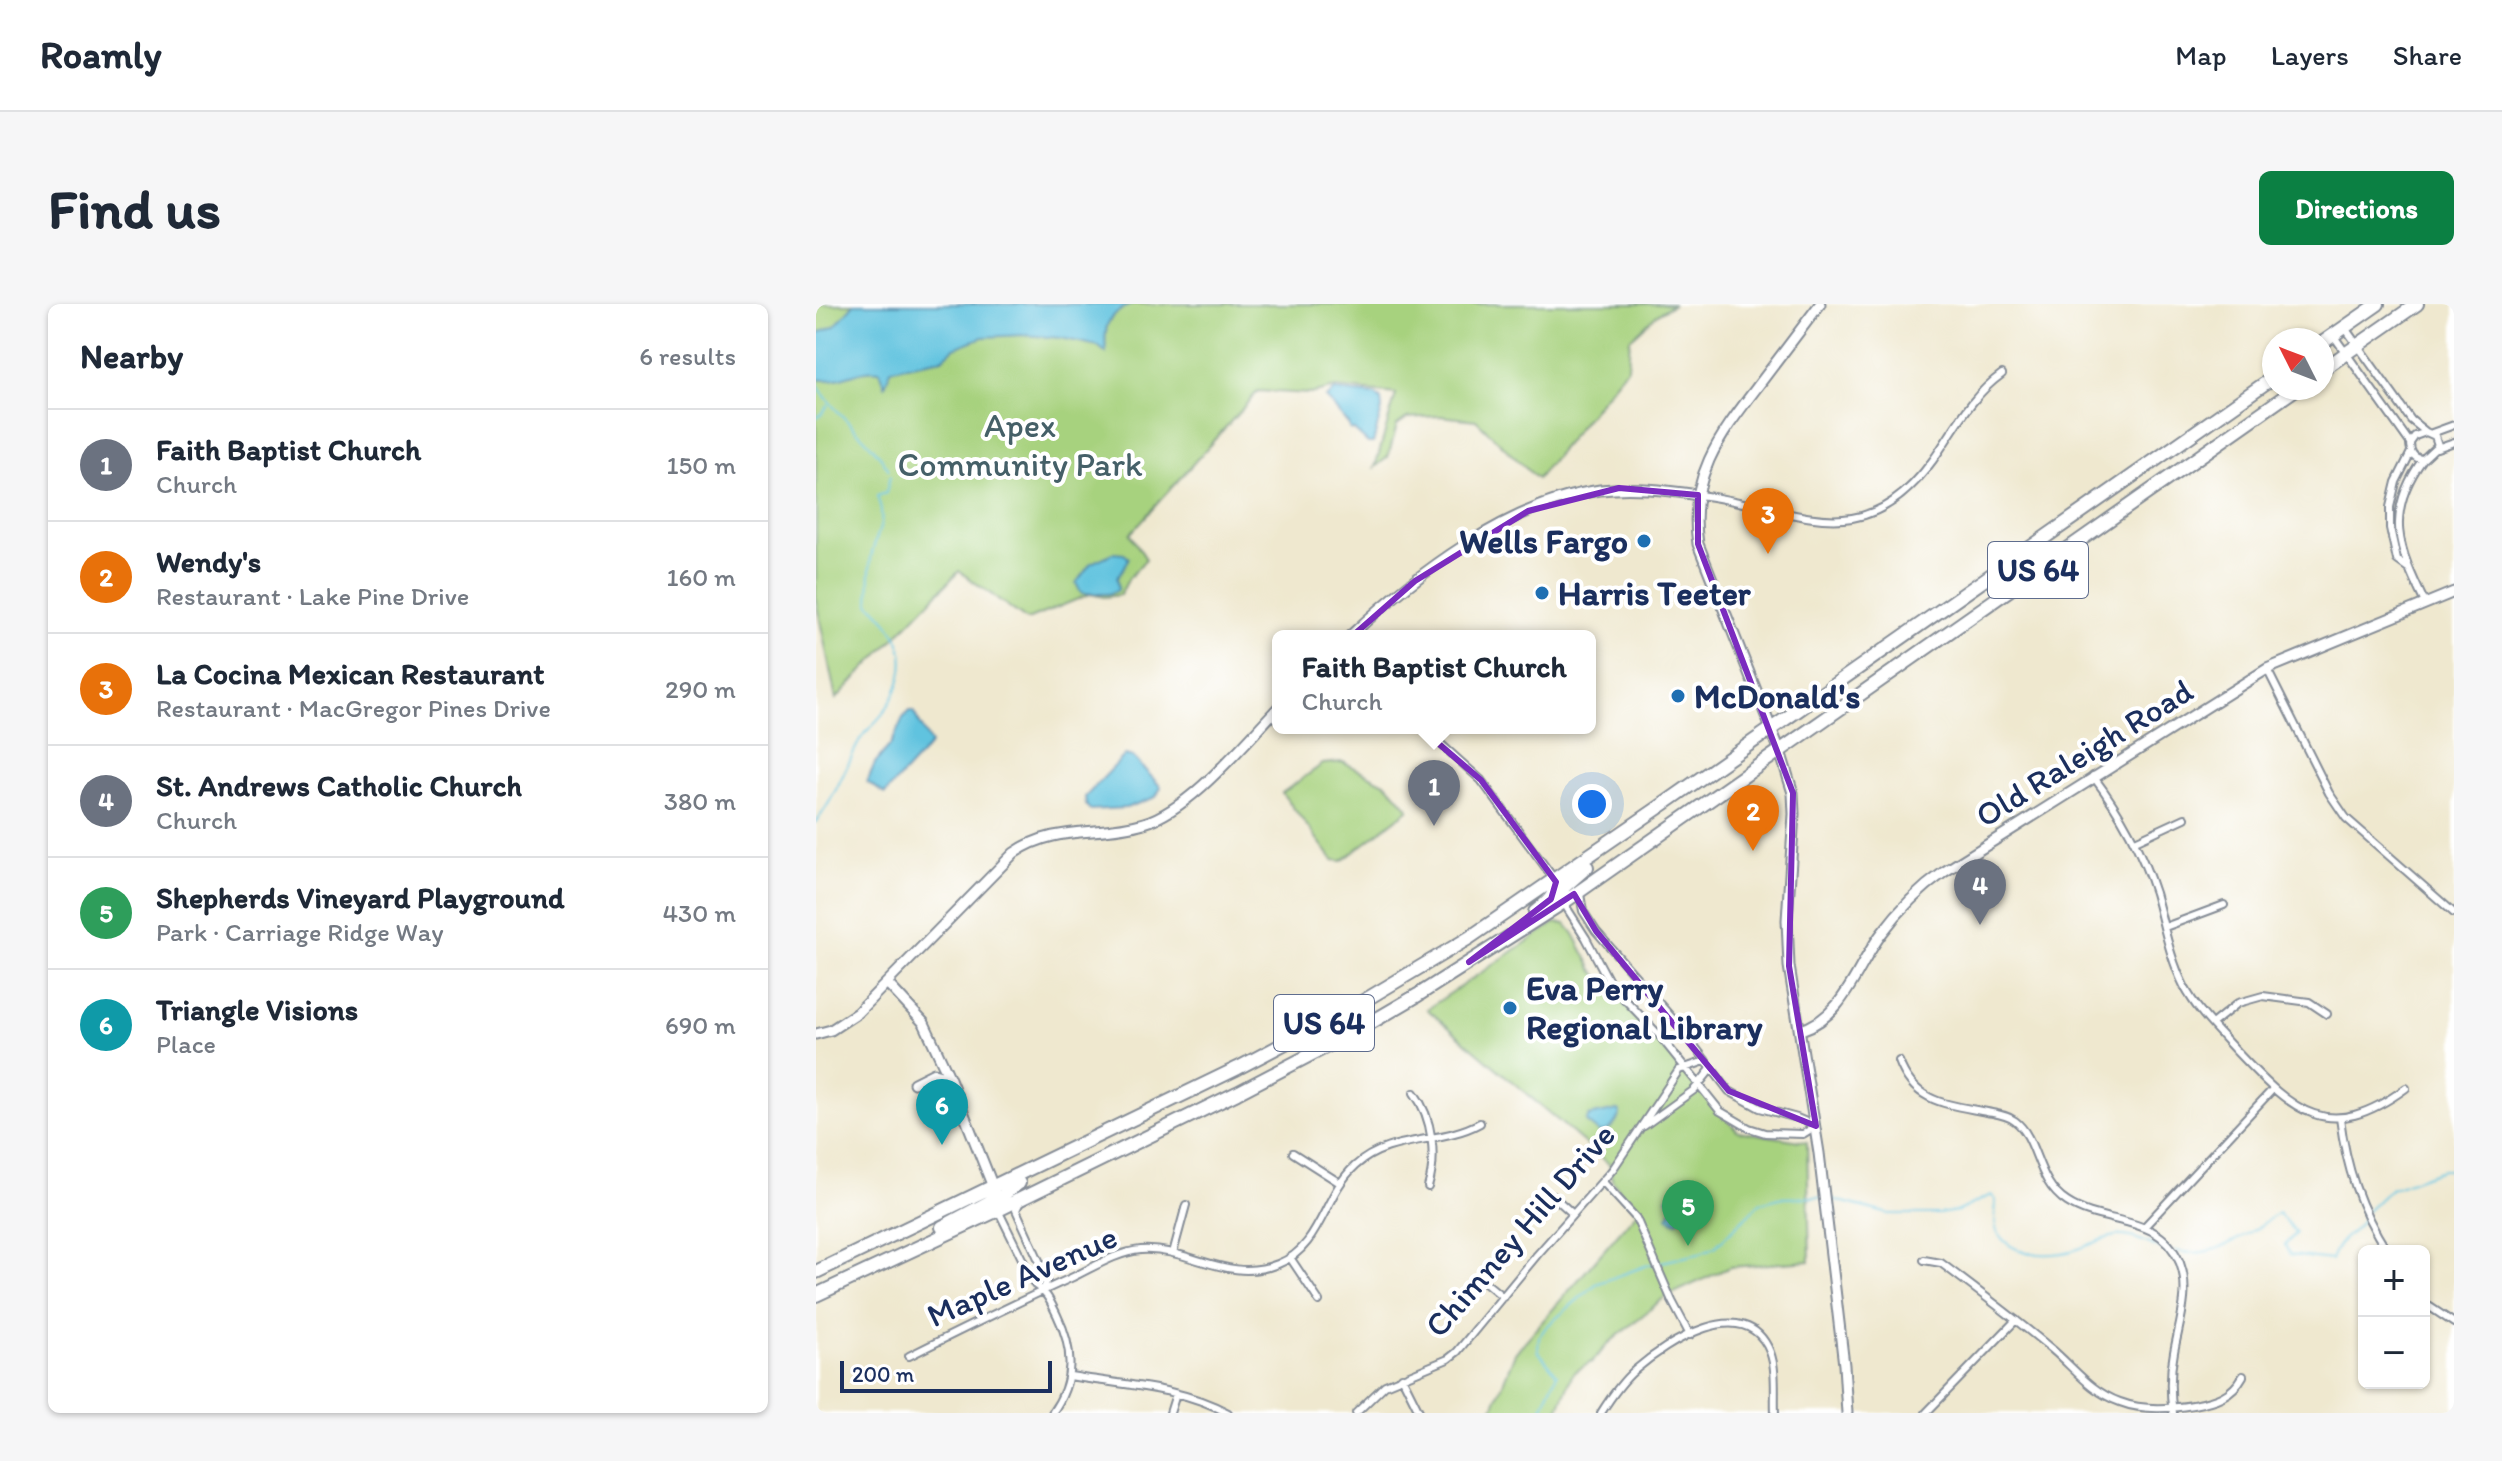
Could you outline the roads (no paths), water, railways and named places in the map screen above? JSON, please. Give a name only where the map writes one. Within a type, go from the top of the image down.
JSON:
[{"type":"highway","points":[[2334,335],[2378,304]]},
{"type":"highway","points":[[2334,362],[2417,304]]},
{"type":"highway","name":"US 64","points":[[816,1272],[1238,1068],[1350,1009],[1469,938],[2262,385]]},
{"type":"highway","name":"US 64","points":[[816,1295],[1021,1199],[1360,1029],[1584,888],[2280,400]]},
{"type":"highway","points":[[1563,902],[1563,888],[1622,840],[1627,830]]},
{"type":"highway","points":[[1469,962],[1551,899],[1555,880]]},
{"type":"highway","points":[[998,1210],[1009,1188],[1119,1126]]},
{"type":"highway","points":[[877,1266],[928,1234],[981,1207],[993,1198],[993,1187]]},
{"type":"street","points":[[1820,304],[1719,438],[1703,474],[1695,528],[1698,544],[1780,751],[1794,798],[1787,920],[1789,966],[1816,1126],[1847,1413]]},
{"type":"street","points":[[2345,327],[2352,350],[2410,443],[2411,452],[2396,482],[2389,519],[2397,560],[2408,568]]},
{"type":"street","points":[[2334,342],[2352,350],[2411,420],[2438,440],[2437,448]]},
{"type":"street","points":[[1357,630],[1415,581],[1490,532],[1528,511],[1557,500],[1609,489],[1647,488],[1740,501],[1827,521],[1868,515],[1892,501],[1919,476],[1932,462],[1976,396],[2002,374]]},
{"type":"street","points":[[2410,443],[2415,436],[2454,425]]},
{"type":"street","points":[[2425,603],[2408,568],[2399,529],[2400,502],[2423,459],[2437,448],[2454,442]]},
{"type":"street","points":[[2411,452],[2418,459],[2423,459]]},
{"type":"street","name":"Old Raleigh Road","points":[[1801,1030],[1829,1016],[1883,931],[1931,881],[2267,669],[2454,592]]},
{"type":"street","points":[[2267,669],[2329,793],[2346,818],[2454,913]]},
{"type":"street","points":[[816,1034],[845,1023],[1014,853],[1047,836],[1138,825],[1167,813],[1185,800],[1272,714]]},
{"type":"street","points":[[1430,734],[1481,780],[1555,880]]},
{"type":"street","points":[[2093,776],[2124,819],[2135,841],[2165,927],[2169,948],[2189,995],[2272,1090],[2298,1108],[2340,1118],[2378,1106],[2406,1088]]},
{"type":"street","points":[[2135,841],[2185,818]]},
{"type":"street","points":[[1584,888],[1579,895],[1588,921],[1679,1026],[1721,1083],[1738,1097],[1760,1108],[1816,1126]]},
{"type":"street","points":[[1563,902],[1611,985],[1659,1035],[1720,1111],[1759,1132],[1794,1135],[1803,1134],[1816,1126]]},
{"type":"street","points":[[2165,927],[2224,905]]},
{"type":"street","points":[[887,983],[924,1023],[993,1187]]},
{"type":"street","points":[[2212,1024],[2238,1003],[2263,996],[2309,1002],[2327,1014]]},
{"type":"street","points":[[1684,1067],[1705,1061]]},
{"type":"street","points":[[1899,1061],[1909,1083],[1927,1096],[2003,1115],[2017,1122],[2045,1178],[2069,1203],[2087,1211],[2145,1226],[2171,1247],[2184,1282],[2171,1367],[2173,1410]]},
{"type":"street","name":"Chimney Hill Drive","points":[[1356,1413],[1378,1389],[1448,1359],[1457,1352],[1603,1182],[1657,1100],[1684,1067]]},
{"type":"street","name":"Chimney Hill Drive","points":[[1641,1128],[1698,1086],[1711,1069]]},
{"type":"street","points":[[914,1083],[934,1073],[950,1079]]},
{"type":"street","points":[[2145,1226],[2272,1090]]},
{"type":"street","points":[[1414,1093],[1426,1113],[1430,1139],[1433,1170],[1428,1187]]},
{"type":"street","points":[[2340,1118],[2346,1162],[2355,1189],[2384,1245]]},
{"type":"street","points":[[1319,1301],[1291,1259],[1313,1235],[1340,1183],[1354,1167],[1370,1155],[1394,1145],[1451,1135],[1480,1123]]},
{"type":"street","points":[[1293,1153],[1340,1183]]},
{"type":"street","points":[[1603,1182],[1636,1218],[1690,1335]]},
{"type":"street","points":[[1553,1196],[1573,1214]]},
{"type":"street","points":[[1021,1199],[1016,1210],[1047,1278],[1044,1290]]},
{"type":"street","points":[[1173,1253],[1186,1205]]},
{"type":"street","points":[[998,1210],[1035,1285],[1044,1290],[1066,1335],[1071,1357],[1070,1376],[1052,1413]]},
{"type":"street","name":"Maple Avenue","points":[[909,1356],[1120,1255],[1141,1250],[1173,1253],[1241,1271],[1265,1269],[1291,1259]]},
{"type":"street","points":[[1924,1260],[1941,1263],[2051,1348],[2095,1390],[2107,1397],[2138,1407],[2173,1410],[2223,1397],[2237,1387],[2243,1376]]},
{"type":"street","points":[[1480,1278],[1503,1297]]},
{"type":"street","points":[[2430,1307],[2454,1323]]},
{"type":"street","points":[[1926,1413],[2016,1320]]},
{"type":"street","points":[[1601,1413],[1634,1371],[1690,1335],[1724,1322],[1740,1324],[1755,1332],[1765,1343],[1772,1360],[1775,1413]]},
{"type":"street","points":[[1070,1376],[1176,1394],[1228,1413]]},
{"type":"street","points":[[1402,1377],[1420,1413]]},
{"type":"street","points":[[1170,1413],[1176,1394]]},
{"type":"water","points":[[854,304],[1132,304],[1116,313],[1108,323],[1106,353],[1098,346],[1061,338],[1024,335],[983,337],[954,348],[942,359],[891,369],[885,385],[880,371],[872,370],[834,379],[816,379],[816,334],[835,326]]},
{"type":"water","points":[[1335,391],[1376,395],[1381,400],[1382,409],[1373,443],[1368,443],[1349,429],[1326,398]]},
{"type":"water","points":[[1113,553],[1129,558],[1117,578],[1118,590],[1105,594],[1081,593],[1076,583],[1091,563]]},
{"type":"water","points":[[909,711],[913,711],[931,744],[885,794],[867,782],[875,763],[891,744]]},
{"type":"water","points":[[1125,755],[1133,757],[1161,787],[1156,797],[1126,808],[1090,810],[1085,797]]},
{"type":"water","points":[[1618,1110],[1620,1114],[1616,1121],[1604,1132],[1600,1133],[1586,1122],[1589,1116]]},
{"type":"water","points":[[1683,1184],[1690,1188],[1687,1196],[1695,1205],[1677,1222],[1668,1217],[1674,1206],[1667,1198]]},
{"type":"waterway","points":[[816,382],[889,470]]},
{"type":"waterway","points":[[816,417],[828,405]]},
{"type":"waterway","points":[[816,822],[835,792],[860,740],[884,712],[900,681],[902,654],[898,641],[892,628],[869,603],[871,558],[881,522],[877,496],[886,493],[890,476]]},
{"type":"waterway","points":[[2367,1211],[2390,1189],[2442,1170],[2454,1170]]},
{"type":"waterway","points":[[1828,1198],[1889,1214],[1938,1214],[1958,1211],[1991,1195],[1996,1200],[1997,1231],[2003,1240],[2022,1251],[2043,1254],[2065,1252],[2111,1237],[2124,1236],[2169,1250]]},
{"type":"waterway","points":[[1540,1413],[1557,1374],[1538,1351],[1539,1337],[1546,1327],[1596,1284],[1648,1265],[1715,1247],[1760,1203],[1779,1198],[1822,1197]]},
{"type":"waterway","points":[[2175,1251],[2196,1253],[2215,1249],[2256,1229],[2278,1213],[2296,1233],[2285,1245],[2290,1255],[2331,1260],[2338,1245],[2364,1217]]},
{"type":"place","name":"Wells Fargo","points":[[1644,541]]},
{"type":"place","name":"La Cocina Mexican Restaurant","points":[[1768,554]]},
{"type":"place","name":"Harris Teeter","points":[[1542,593]]},
{"type":"place","name":"McDonald's","points":[[1678,696]]},
{"type":"place","name":"Faith Baptist Church","points":[[1434,826]]},
{"type":"place","name":"Wendy's","points":[[1753,851]]},
{"type":"place","name":"St. Andrews Catholic Church","points":[[1980,925]]},
{"type":"place","name":"Eva Perry Regional Library","points":[[1510,1008]]},
{"type":"place","name":"Triangle Visions","points":[[942,1145]]},
{"type":"place","name":"Shepherds Vineyard Playground","points":[[1688,1246]]},
{"type":"park label","name":"Apex Community Park","points":[[1020,444]]}]
